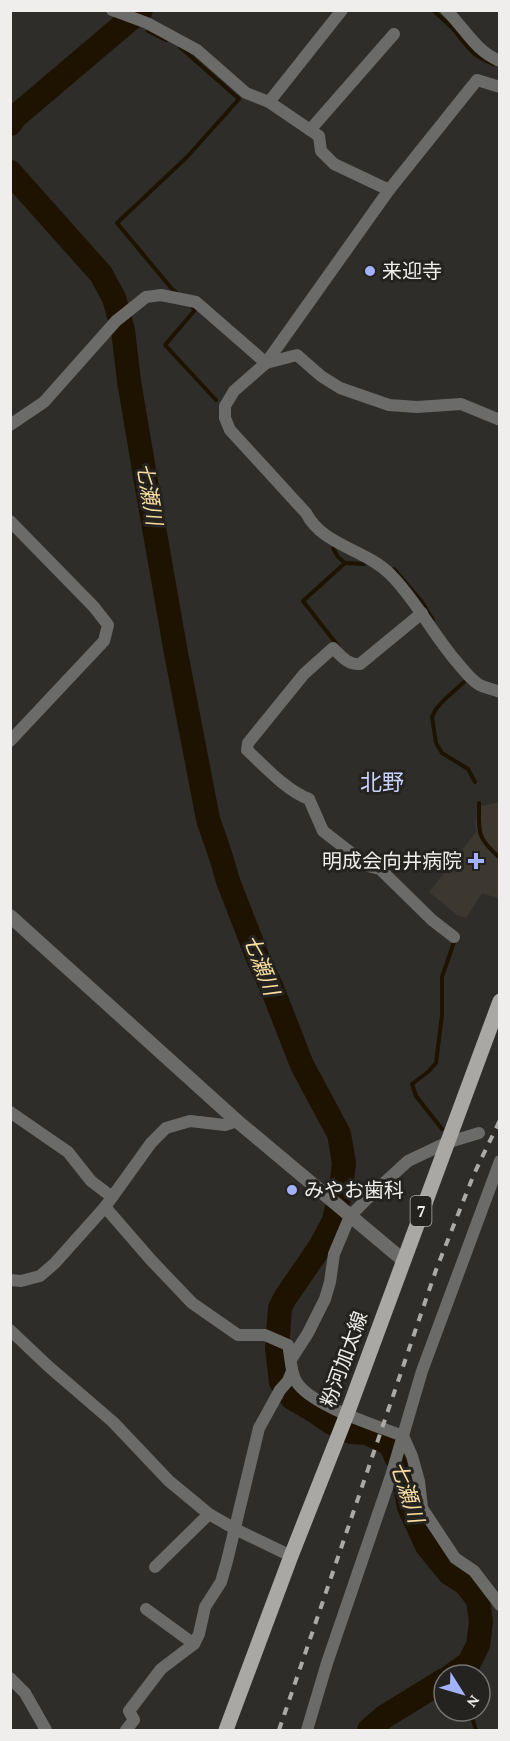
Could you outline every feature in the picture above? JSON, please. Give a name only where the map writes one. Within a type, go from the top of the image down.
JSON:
[{"type":"main road","name":"粉河加太線","points":[[226,1731],[500,1001]]},
{"type":"street","points":[[269,102],[342,10]]},
{"type":"street","points":[[446,10],[478,48],[500,61]]},
{"type":"street","points":[[116,12],[147,23],[197,50],[246,93],[269,102],[319,136],[321,151],[334,164],[389,190]]},
{"type":"street","points":[[310,130],[394,34]]},
{"type":"street","points":[[500,87],[477,80],[389,190],[266,363],[234,391],[225,406],[225,418],[231,430],[306,513],[310,522],[323,534],[375,562],[388,572],[410,596],[438,639],[470,677],[480,685],[500,692]]},
{"type":"street","points":[[10,425],[44,402],[116,321],[146,297],[161,295],[196,302],[266,363]]},
{"type":"street","points":[[266,363],[297,355],[321,376],[340,388],[389,405],[417,407],[461,404],[500,420]]},
{"type":"street","points":[[10,521],[94,607],[108,625],[104,641],[10,741]]},
{"type":"street","points":[[422,613],[360,664],[348,662],[333,648],[304,674],[248,743],[247,750],[274,775],[301,796],[309,799],[323,831],[368,867],[380,869],[432,920],[454,937]]},
{"type":"street","points":[[10,916],[237,1121],[403,1260]]},
{"type":"street","points":[[10,1112],[68,1152],[151,1260],[192,1303],[238,1335],[266,1335],[288,1345],[288,1375],[308,1394],[325,1405],[343,1424],[401,1442],[412,1456],[419,1481],[422,1508],[455,1558],[474,1571],[498,1598]]},
{"type":"street","points":[[10,1280],[21,1281],[40,1276],[55,1263],[108,1202],[151,1143],[166,1128],[190,1122],[225,1125],[237,1121]]},
{"type":"street","points":[[126,1731],[134,1720],[129,1711],[160,1669],[194,1644],[199,1634],[205,1606],[220,1582],[259,1428],[325,1299],[334,1254],[348,1214],[408,1161],[446,1143],[479,1133]]},
{"type":"street","points":[[307,1731],[327,1663],[423,1371],[500,1161]]},
{"type":"street","points":[[10,1330],[113,1422],[170,1481],[208,1514],[291,1556]]},
{"type":"street","points":[[155,1567],[208,1514]]},
{"type":"street","points":[[146,1609],[194,1644]]},
{"type":"street","points":[[10,1678],[25,1693],[46,1731]]},
{"type":"shaded area","name":"明成会向井病院","points":[[499,802],[499,899],[482,893],[466,918],[457,915],[429,892],[477,831],[475,824],[477,807]]},
{"type":"waterway","name":"七瀬川","points":[[10,124],[16,116],[141,10]]},
{"type":"waterway","points":[[433,10],[452,27],[475,54],[493,64]]},
{"type":"waterway","points":[[148,31],[166,40]]},
{"type":"waterway","points":[[178,294],[117,223],[187,157],[239,99],[180,47]]},
{"type":"waterway","name":"七瀬川","points":[[10,172],[101,274],[114,298],[123,330],[146,482],[208,819],[228,881],[302,1065],[339,1134],[344,1163],[334,1221],[320,1247],[280,1308],[277,1348],[281,1382],[292,1398],[332,1423],[351,1432],[367,1433],[390,1444],[402,1469],[409,1507],[427,1546],[449,1573],[465,1583],[478,1600],[481,1622],[478,1645],[469,1663]]},
{"type":"waterway","points":[[193,308],[195,310],[165,345],[216,400]]},
{"type":"waterway","points":[[333,548],[345,563],[303,601],[338,646]]},
{"type":"waterway","points":[[345,563],[364,564]]},
{"type":"waterway","points":[[394,569],[422,602],[433,620]]},
{"type":"waterway","points":[[464,682],[444,700],[432,717],[436,743],[442,753],[468,769],[475,782]]},
{"type":"waterway","points":[[479,803],[480,834],[500,858]]},
{"type":"waterway","points":[[442,1129],[416,1096],[412,1084],[436,1063],[442,1015],[442,977],[453,940]]},
{"type":"waterway","name":"七瀬川","points":[[369,1730],[384,1717],[432,1687]]},
{"type":"waterway","points":[[474,1723],[476,1730]]},
{"type":"railway","points":[[279,1730],[436,1270],[474,1174],[500,1120]]},
{"type":"place","name":"来迎寺","points":[[370,271]]},
{"type":"place","name":"明成会向井病院","points":[[476,861]]},
{"type":"place","name":"みやお歯科","points":[[292,1190]]},
{"type":"district","name":"北野","points":[[382,782]]}]
